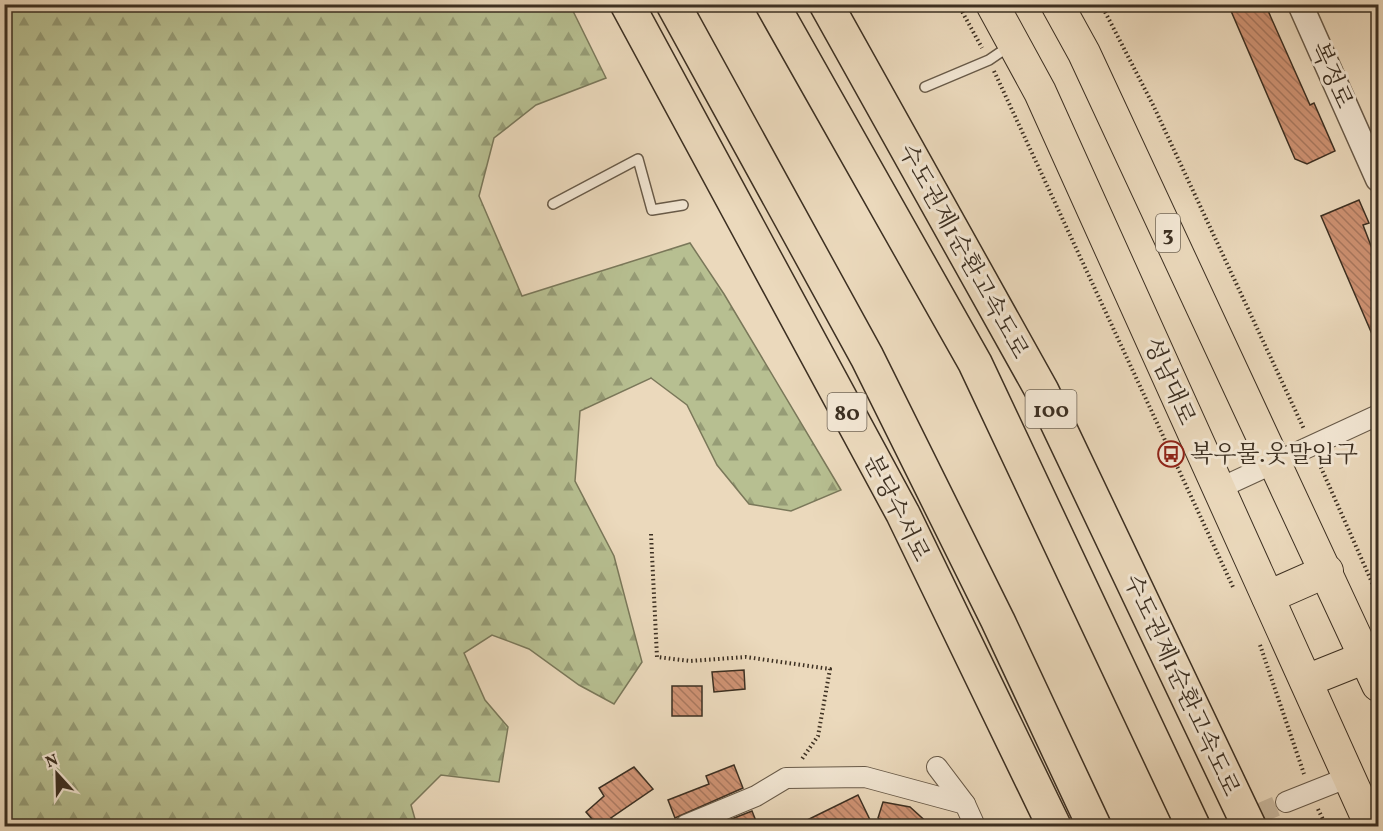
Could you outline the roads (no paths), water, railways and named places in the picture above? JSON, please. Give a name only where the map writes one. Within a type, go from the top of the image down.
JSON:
[{"type":"highway","name":"분당수서로","points":[[627,4],[903,514],[1054,826]]},
{"type":"highway","name":"분당수서로","points":[[674,4],[867,357],[998,621],[1095,826]]},
{"type":"highway","name":"수도권제1순환고속도로","points":[[772,4],[975,363],[1193,826]]},
{"type":"highway","name":"수도권제1순환고속도로","points":[[826,4],[1042,391],[1249,826]]},
{"type":"main road","name":"성남대로","points":[[992,4],[1001,52],[1040,92],[1218,489],[1253,598],[1306,681],[1371,826]]},
{"type":"main road","name":"3","points":[[1057,4],[1084,53],[1327,571],[1378,686]]},
{"type":"main road","points":[[1253,598],[1327,571]]},
{"type":"main road","points":[[1306,681],[1366,657]]},
{"type":"street","name":"복정로","points":[[1300,4],[1373,153],[1378,179]]},
{"type":"street","points":[[1218,489],[1378,415]]},
{"type":"street","points":[[938,766],[965,804],[975,826]]},
{"type":"street","points":[[686,826],[756,796],[786,778],[865,777],[965,804]]},
{"type":"street","points":[[1286,802],[1349,777]]},
{"type":"lane","points":[[925,87],[1001,52]]},
{"type":"lane","points":[[553,204],[638,159],[652,210],[684,205]]},
{"type":"tunnel","points":[[1230,826],[1286,802]]},
{"type":"place","name":"복우물.웃말입구","points":[[1171,454]]}]
